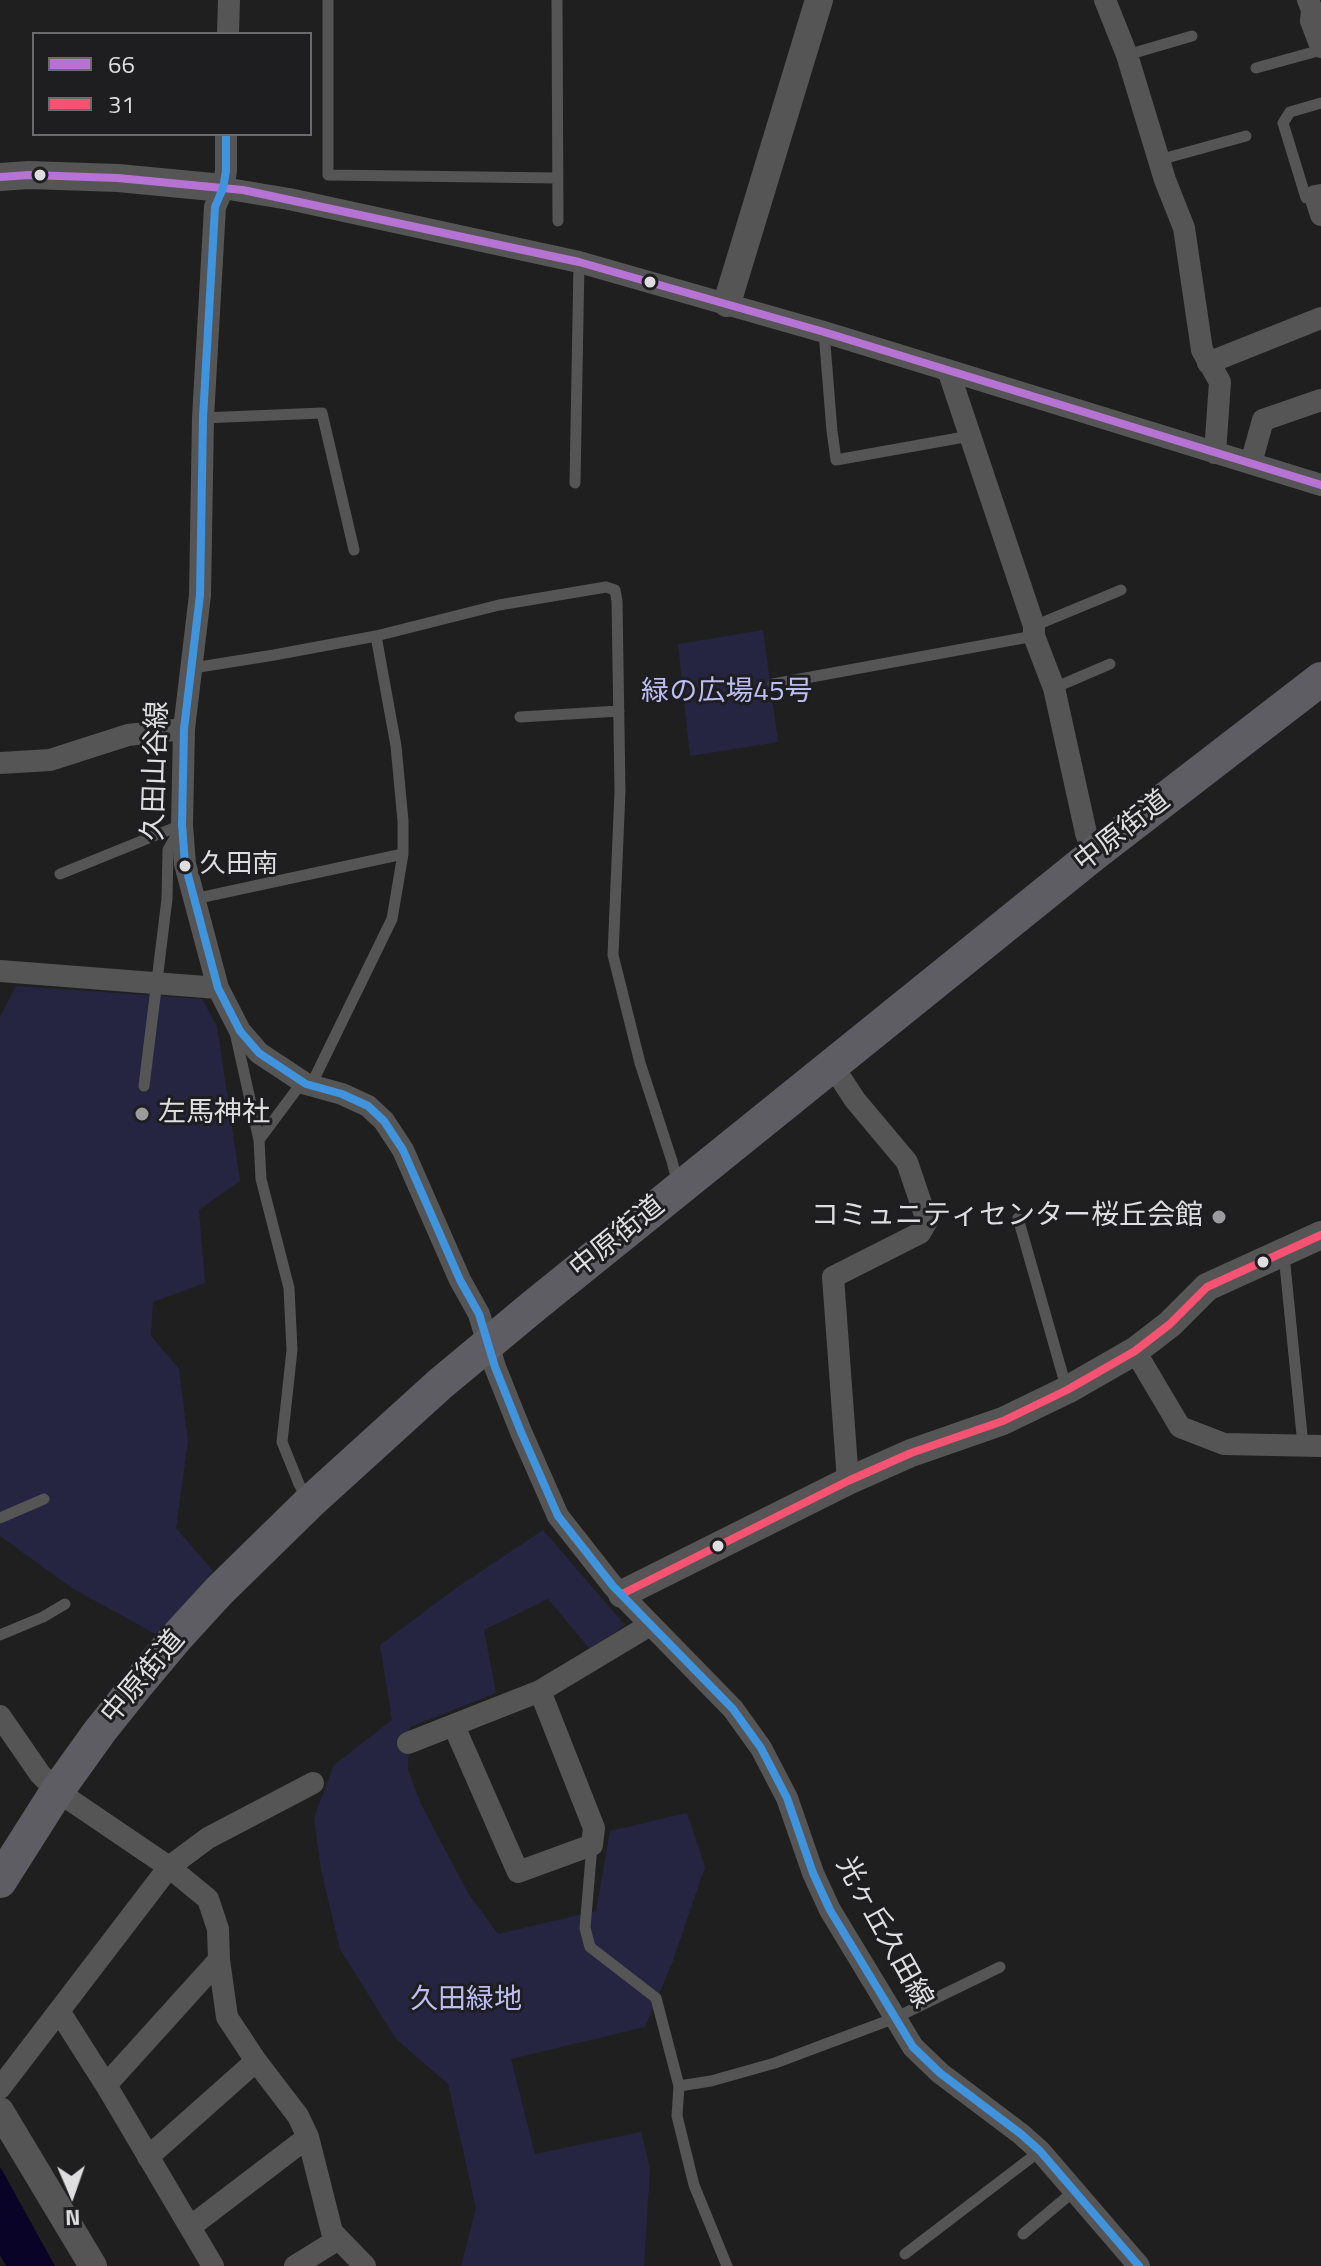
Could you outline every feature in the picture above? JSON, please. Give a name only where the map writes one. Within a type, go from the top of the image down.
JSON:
[{"type":"main road","name":"中原街道","points":[[0,1881],[57,1791],[100,1731],[176,1638],[309,1503],[488,1344],[1094,854],[1321,679]]},
{"type":"street","points":[[228,32],[229,0]]},
{"type":"street","points":[[727,303],[819,0]]},
{"type":"street","points":[[1105,0],[1127,55],[1159,160],[1184,228],[1202,350],[1220,382],[1215,453]]},
{"type":"street","points":[[1314,5],[1311,21],[1321,48]]},
{"type":"street","name":"久田山谷線","points":[[226,136],[226,171],[215,207],[203,418],[200,595],[184,729],[182,825],[185,864],[218,988],[240,1031],[259,1053],[306,1084],[342,1094],[368,1106],[384,1121],[403,1150],[460,1280],[479,1314],[521,1432],[558,1516],[622,1594]]},
{"type":"street","points":[[0,177],[118,178],[223,188],[289,199],[579,262],[824,332],[1321,485]]},
{"type":"street","points":[[1208,363],[1321,318]]},
{"type":"street","points":[[948,370],[1054,688],[1086,833],[1094,854]]},
{"type":"street","points":[[1251,463],[1263,420],[1321,400]]},
{"type":"street","points":[[0,763],[50,760],[128,735],[184,729]]},
{"type":"street","points":[[0,971],[218,988]]},
{"type":"street","points":[[832,1065],[855,1100],[907,1162],[927,1221],[920,1233],[833,1277],[848,1481]]},
{"type":"street","points":[[622,1594],[848,1481],[911,1453],[1003,1421],[1067,1390],[1135,1351],[1170,1324],[1207,1287],[1321,1235]]},
{"type":"street","points":[[1135,1351],[1180,1427],[1224,1444],[1312,1445]]},
{"type":"street","name":"光ヶ丘久田線","points":[[622,1594],[733,1709],[761,1748],[787,1798],[813,1873],[830,1910],[913,2047],[940,2073],[1040,2151],[1139,2266]]},
{"type":"street","points":[[408,1743],[540,1691],[650,1625]]},
{"type":"street","points":[[454,1726],[518,1872],[592,1845],[594,1828],[540,1691]]},
{"type":"street","points":[[0,1716],[40,1774],[57,1791],[169,1867],[208,1899],[218,1929],[227,2017],[298,2116],[308,2137],[332,2232],[365,2266]]},
{"type":"street","points":[[0,2088],[169,1867],[208,1838],[313,1783]]},
{"type":"street","points":[[106,2085],[219,1960]]},
{"type":"street","points":[[59,2011],[213,2266]]},
{"type":"street","points":[[148,2157],[256,2061]]},
{"type":"street","points":[[0,2111],[93,2266]]},
{"type":"street","points":[[190,2227],[308,2137]]},
{"type":"street","points":[[295,2266],[337,2240]]},
{"type":"lane","points":[[328,0],[328,175],[558,178]]},
{"type":"lane","points":[[557,0],[558,221]]},
{"type":"lane","points":[[1127,55],[1192,36]]},
{"type":"lane","points":[[1256,68],[1321,48]]},
{"type":"lane","points":[[1319,202],[1306,198],[1283,123],[1290,112],[1321,103]]},
{"type":"lane","points":[[1159,160],[1246,136]]},
{"type":"lane","points":[[575,483],[579,262]]},
{"type":"lane","points":[[824,332],[836,460],[970,436]]},
{"type":"lane","points":[[203,418],[322,413],[354,550]]},
{"type":"lane","points":[[193,668],[376,636],[499,605],[606,587],[615,590],[620,791],[613,955],[640,1063],[679,1190]]},
{"type":"lane","points":[[773,684],[1034,631],[1121,590]]},
{"type":"lane","points":[[259,1140],[297,1089],[315,1077],[389,926],[398,889],[403,854],[403,821],[396,746],[376,636]]},
{"type":"lane","points":[[1054,688],[1110,664]]},
{"type":"lane","points":[[520,717],[619,711]]},
{"type":"lane","points":[[60,874],[182,825]]},
{"type":"lane","points":[[144,1086],[167,899],[168,850],[182,825]]},
{"type":"lane","points":[[194,899],[403,854]]},
{"type":"lane","points":[[230,1013],[259,1140],[261,1179],[289,1288],[292,1350],[282,1442],[309,1503]]},
{"type":"lane","points":[[1018,1218],[1067,1390]]},
{"type":"lane","points":[[1283,1250],[1312,1445]]},
{"type":"lane","points":[[0,1518],[44,1499]]},
{"type":"lane","points":[[0,1635],[65,1604]]},
{"type":"lane","points":[[592,1845],[585,1928],[590,1947],[656,1998],[679,2086],[677,2116],[694,2185],[727,2266]]},
{"type":"lane","points":[[679,2086],[711,2081],[775,2063],[895,2018],[1000,1967]]},
{"type":"lane","points":[[905,2254],[1040,2151]]},
{"type":"lane","points":[[1023,2234],[1074,2191]]},
{"type":"green space","name":"緑の広場45号","points":[[763,630],[778,742],[690,756],[678,644]]},
{"type":"green space","points":[[16,986],[202,999],[217,1026],[240,1181],[199,1210],[205,1283],[153,1302],[151,1336],[179,1369],[188,1441],[176,1528],[213,1571],[159,1636],[72,1588],[0,1536],[0,1017]]},
{"type":"green space","name":"久田緑地","points":[[543,1530],[625,1625],[590,1649],[548,1599],[484,1630],[496,1693],[410,1727],[408,1770],[421,1804],[468,1893],[498,1934],[596,1911],[610,1831],[687,1813],[705,1867],[672,1963],[645,2027],[511,2059],[535,2154],[641,2132],[650,2168],[644,2266],[461,2266],[476,2208],[448,2084],[396,2039],[340,1949],[321,1870],[314,1818],[334,1765],[392,1720],[380,1645],[456,1588]]},
{"type":"shaded area","points":[[0,2167],[55,2266],[6,2266],[0,2255]]},
{"type":"transit line","points":[[226,136],[226,171],[215,207],[203,418],[200,595],[184,729],[182,825],[185,864],[218,988],[240,1031],[259,1053],[306,1084],[342,1094],[368,1106],[384,1121],[403,1150],[460,1280],[479,1314],[495,1367],[558,1516],[613,1586],[733,1709],[761,1748],[787,1798],[813,1873],[830,1910],[913,2047],[940,2073],[1040,2151],[1139,2266]]},
{"type":"transit line","name":"66","points":[[0,177],[118,178],[243,190],[579,262],[824,332],[1321,485]]},
{"type":"transit line","name":"31","points":[[622,1594],[848,1481],[911,1453],[1003,1421],[1067,1390],[1135,1351],[1170,1324],[1207,1287],[1321,1235]]},
{"type":"place","name":"久田南","points":[[185,866]]},
{"type":"place","name":"左馬神社","points":[[142,1114]]},
{"type":"place","name":"コミュニティセンター桜丘会館","points":[[1219,1217]]}]
